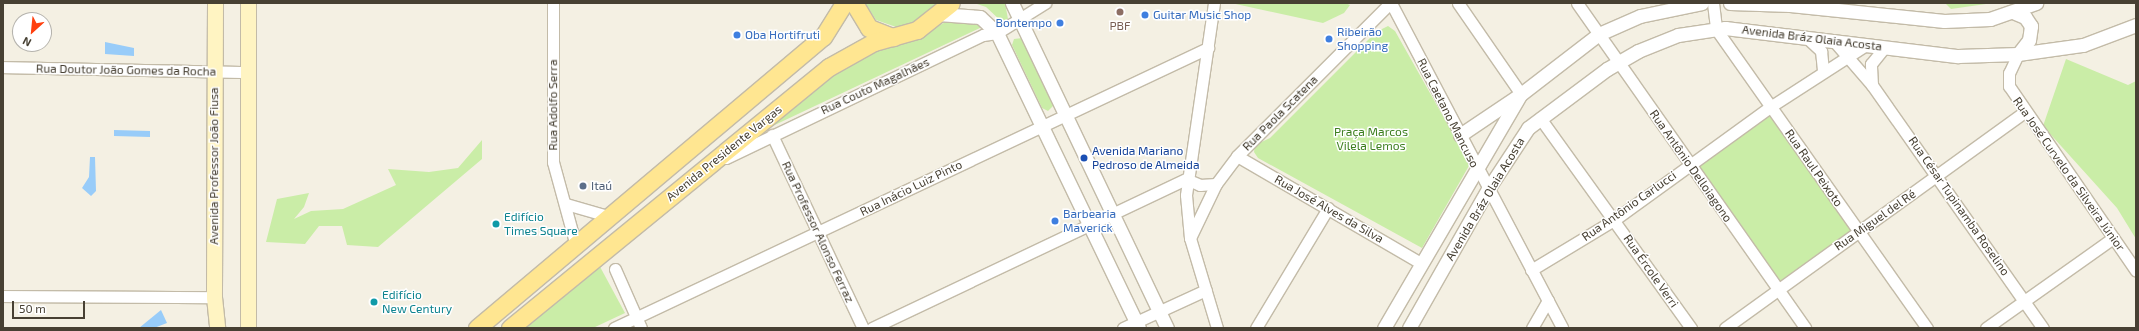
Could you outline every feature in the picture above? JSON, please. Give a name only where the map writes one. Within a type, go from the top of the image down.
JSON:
[{"type":"main road","name":"Avenida Professor João Fiusa","points":[[215,3],[214,297],[217,328]]},
{"type":"main road","points":[[248,3],[248,328]]},
{"type":"main road","name":"Avenida Presidente Vargas","points":[[477,328],[611,217],[823,37],[844,3]]},
{"type":"main road","points":[[854,3],[869,28],[893,37]]},
{"type":"main road","name":"Avenida Presidente Vargas","points":[[510,328],[829,67],[852,52],[917,30],[951,3]]},
{"type":"street","name":"Rua Adolfo Serra","points":[[553,3],[553,162],[557,185],[566,204],[576,246]]},
{"type":"street","points":[[1012,3],[1110,213],[1167,328]]},
{"type":"street","name":"Rua Couto Magalhães","points":[[704,169],[772,135],[983,35],[997,33],[1020,21],[1046,3]]},
{"type":"street","points":[[1214,3],[1186,179],[1190,238],[1217,328]]},
{"type":"street","name":"Rua Caetano Mancuso","points":[[1390,3],[1562,328]]},
{"type":"street","name":"Rua Paola Scatena","points":[[1190,238],[1216,184],[1237,156],[1390,3]]},
{"type":"street","points":[[1458,3],[1521,94],[1460,135]]},
{"type":"street","name":"Rua Antônio Delloiagono","points":[[1578,3],[1618,63],[1805,328]]},
{"type":"street","name":"Avenida Bráz Olaia Acosta","points":[[1384,328],[1521,94],[1599,34],[1640,16],[1702,3]]},
{"type":"street","name":"Rua Raul Peixoto","points":[[1712,3],[1716,29],[1927,328]]},
{"type":"street","points":[[1730,3],[1790,5],[1944,21],[1990,19],[2015,13],[2036,3]]},
{"type":"street","points":[[2015,13],[2026,17],[2031,26],[2029,40],[2018,54]]},
{"type":"street","points":[[938,14],[980,17],[997,33],[1138,325]]},
{"type":"street","name":"Avenida Bráz Olaia Acosta","points":[[1409,328],[1488,189],[1518,141],[1540,118],[1618,63],[1678,35],[1716,29],[1756,29],[1958,56],[2018,54],[2082,45],[2136,25]]},
{"type":"street","points":[[1802,35],[1818,46],[1823,70]]},
{"type":"street","name":"Rua César Tupinamba Roselino","points":[[1833,40],[1872,85],[2025,299],[2043,328]]},
{"type":"street","name":"Rua Antônio Carlucci","points":[[1531,270],[1614,220],[1689,164],[1770,107],[1823,70],[1866,44]]},
{"type":"street","points":[[1872,85],[1871,64],[1885,47]]},
{"type":"street","name":"Rua Inácio Luiz Pinto","points":[[614,328],[1208,48]]},
{"type":"street","name":"Rua José Curvelo da Silveira Júnior","points":[[2018,54],[2008,80],[2025,112],[2136,271]]},
{"type":"street","name":"Rua Doutor João Gomes da Rocha","points":[[3,67],[248,72]]},
{"type":"street","name":"Rua Miguel del Ré","points":[[1725,328],[2025,112]]},
{"type":"street","name":"Rua Ércole Verri","points":[[1540,118],[1691,328]]},
{"type":"street","name":"Rua Professor Alonso Ferraz","points":[[772,135],[863,328]]},
{"type":"street","name":"Rua José Alves da Silva","points":[[1237,156],[1421,263]]},
{"type":"street","points":[[872,328],[1089,222],[1186,179],[1200,185],[1216,184]]},
{"type":"street","points":[[566,204],[611,217]]},
{"type":"street","points":[[1256,328],[1328,208]]},
{"type":"street","points":[[1986,328],[2113,238]]},
{"type":"street","points":[[615,269],[641,328]]},
{"type":"street","points":[[1123,328],[1138,325],[1159,311],[1206,290]]},
{"type":"street","points":[[3,296],[214,297]]},
{"type":"street","points":[[1532,328],[1548,300]]},
{"type":"green space","points":[[865,3],[943,3],[923,20],[899,28],[876,20]]},
{"type":"green space","points":[[974,3],[1005,3],[1008,19],[1001,21],[986,7]]},
{"type":"green space","points":[[1231,3],[1345,3],[1350,5],[1344,13],[1323,23]]},
{"type":"green space","points":[[1945,3],[1993,3],[1951,9]]},
{"type":"green space","points":[[951,19],[973,21],[982,27],[762,131],[843,64],[865,52],[922,35]]},
{"type":"green space","name":"Praça Marcos Vilela Lemos","points":[[1388,26],[1395,31],[1470,164],[1422,248],[1258,158],[1254,152],[1255,145],[1270,138],[1376,32]]},
{"type":"green space","points":[[1023,38],[1054,105],[1048,111],[1042,108],[1012,45],[1014,39]]},
{"type":"green space","points":[[2066,59],[2128,85],[2136,81],[2136,239],[2117,208],[2043,126]]},
{"type":"green space","points":[[1770,107],[1859,232],[1778,290],[1689,164]]},
{"type":"green space","points":[[482,140],[482,159],[378,247],[347,245],[342,226],[319,226],[305,244],[266,242],[277,199],[309,193],[304,207],[294,219],[311,211],[343,209],[396,185],[388,169],[429,172],[458,168]]},
{"type":"green space","points":[[598,263],[625,313],[593,328],[519,328]]},
{"type":"water","points":[[105,42],[134,48],[134,56],[105,54]]},
{"type":"water","points":[[114,130],[150,131],[150,137],[114,136]]},
{"type":"water","points":[[90,157],[95,157],[96,191],[91,196],[82,188],[89,177]]},
{"type":"water","points":[[161,310],[167,323],[154,328],[139,328]]},
{"type":"place","name":"PBF","points":[[1120,12]]},
{"type":"place","name":"Guitar Music Shop","points":[[1145,15]]},
{"type":"place","name":"Bontempo","points":[[1060,23]]},
{"type":"place","name":"Oba Hortifruti","points":[[737,35]]},
{"type":"place","name":"Ribeirão Shopping","points":[[1329,39]]},
{"type":"place","name":"Avenida Mariano Pedroso de Almeida","points":[[1084,158]]},
{"type":"place","name":"Itaú","points":[[583,186]]},
{"type":"place","name":"Barbearia Maverick","points":[[1055,221]]},
{"type":"place","name":"Edifício Times Square","points":[[496,224]]},
{"type":"place","name":"Edifício New Century","points":[[374,302]]}]
